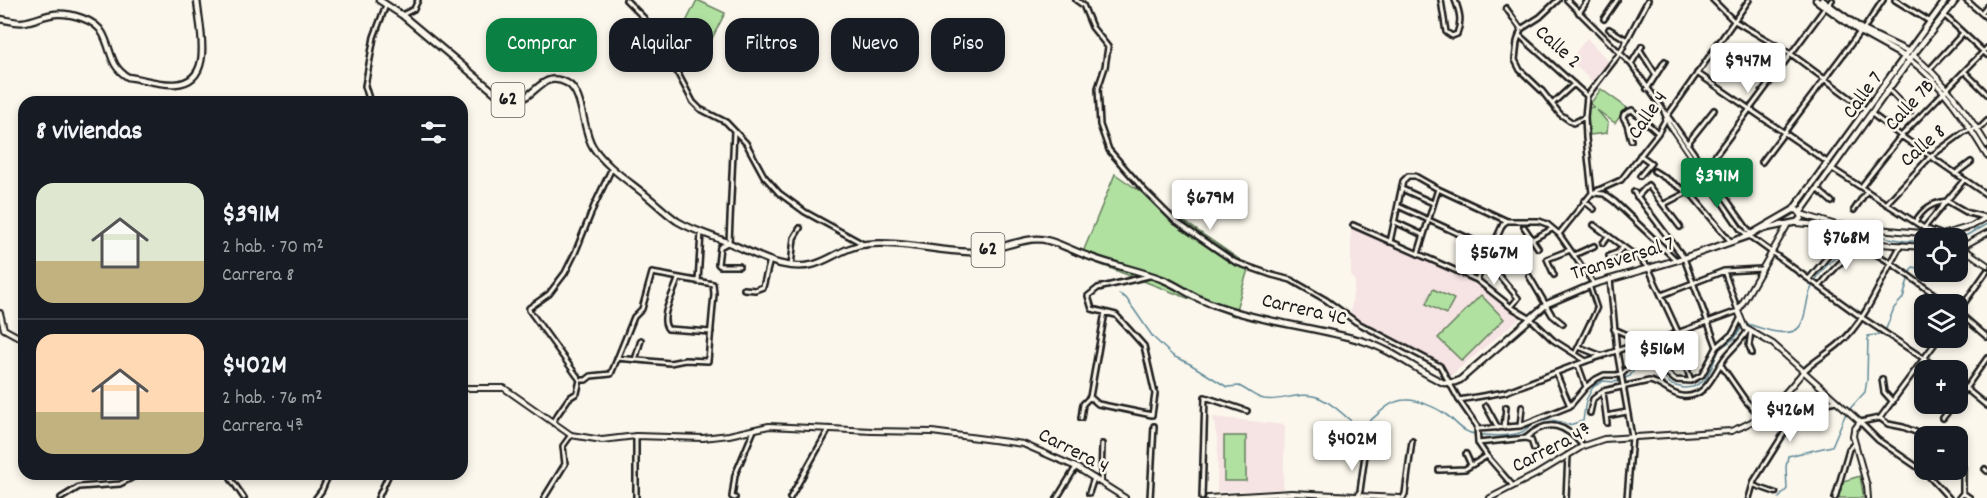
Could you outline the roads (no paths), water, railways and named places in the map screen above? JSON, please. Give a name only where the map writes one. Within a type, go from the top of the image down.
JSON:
[{"type":"main road","points":[[0,19],[22,22],[53,14],[67,14],[97,24],[104,34],[112,62],[122,74],[172,84],[183,83],[192,78],[201,68],[197,0]]},
{"type":"main road","name":"62","points":[[379,0],[402,15],[500,97],[513,102],[525,99],[540,84],[548,81],[567,84],[573,88],[577,97],[593,147],[612,168],[678,222],[770,260],[791,266],[815,265],[857,246],[897,244],[971,252],[1038,239],[1149,276]]},
{"type":"main road","points":[[1816,0],[1904,57],[1912,58]]},
{"type":"main road","points":[[1822,0],[1827,7]]},
{"type":"main road","name":"Calle 7","points":[[1791,211],[1946,0]]},
{"type":"main road","name":"Calle 7","points":[[1801,214],[1831,168],[1956,0]]},
{"type":"main road","points":[[1862,31],[1907,51],[1912,58]]},
{"type":"main road","points":[[1797,210],[1801,214],[1800,220],[1795,223],[1789,219],[1791,211],[1797,210]]},
{"type":"main road","name":"Transversal 7","points":[[1449,383],[1460,380],[1547,304],[1592,285],[1750,236],[1791,211]]},
{"type":"main road","name":"Transversal 7","points":[[1762,230],[1795,223]]},
{"type":"main road","name":"Carrera 4C","points":[[1149,276],[1163,280],[1219,307],[1382,348],[1440,381],[1449,383]]},
{"type":"street","points":[[402,15],[414,9],[418,0]]},
{"type":"street","points":[[626,0],[660,38],[693,102],[734,129],[746,143],[764,176],[779,193],[805,213],[866,245]]},
{"type":"street","points":[[1076,0],[1083,5],[1092,27],[1108,47],[1106,68],[1098,88],[1100,125],[1109,150],[1144,190],[1175,221],[1235,262],[1292,280],[1356,321],[1440,366],[1460,400],[1487,456],[1513,486]]},
{"type":"street","points":[[1442,0],[1446,32],[1452,36],[1457,34],[1461,24],[1455,0]]},
{"type":"street","name":"Calle 2","points":[[1558,0],[1540,17],[1521,29],[1519,34],[1587,96]]},
{"type":"street","points":[[1567,0],[1631,64],[1750,236]]},
{"type":"street","points":[[1579,13],[1588,0]]},
{"type":"street","points":[[1604,19],[1617,0]]},
{"type":"street","points":[[1648,0],[1620,53],[1587,96],[1585,117],[1592,192],[1604,194],[1615,202],[1676,260]]},
{"type":"street","points":[[1713,0],[1733,20],[1791,54],[1865,109]]},
{"type":"street","name":"Calle 4","points":[[1558,234],[1592,192],[1621,180],[1658,132],[1666,115],[1749,0]]},
{"type":"street","points":[[1664,204],[1688,192],[1832,0]]},
{"type":"street","points":[[1762,162],[1883,0]]},
{"type":"street","points":[[1894,0],[1929,21]]},
{"type":"street","points":[[1966,0],[1987,18]]},
{"type":"street","points":[[368,96],[365,86],[374,37],[386,5]]},
{"type":"street","points":[[1981,13],[1987,6]]},
{"type":"street","points":[[1506,8],[1521,29]]},
{"type":"street","points":[[1944,15],[1987,56]]},
{"type":"street","points":[[1610,29],[1627,40]]},
{"type":"street","points":[[1930,69],[1963,33]]},
{"type":"street","points":[[1519,34],[1515,60],[1520,70],[1560,114],[1573,123],[1585,117]]},
{"type":"street","points":[[1717,43],[1742,62],[1747,76]]},
{"type":"street","points":[[1631,64],[1642,46]]},
{"type":"street","name":"Calle 7B","points":[[1861,187],[1901,136],[1987,48]]},
{"type":"street","points":[[1640,51],[1656,75]]},
{"type":"street","points":[[1912,58],[1930,69],[1987,156]]},
{"type":"street","points":[[1912,58],[1977,128],[1987,145]]},
{"type":"street","points":[[1647,89],[1665,62]]},
{"type":"street","points":[[1965,72],[1987,94]]},
{"type":"street","points":[[1697,73],[1827,162]]},
{"type":"street","points":[[1552,104],[1574,84]]},
{"type":"street","points":[[1889,90],[1910,112]]},
{"type":"street","points":[[1631,140],[1623,117],[1632,110],[1658,132]]},
{"type":"street","points":[[1687,144],[1714,110]]},
{"type":"street","points":[[1872,114],[1987,195]]},
{"type":"street","points":[[1666,115],[1701,174],[1741,230],[1861,317],[1927,360]]},
{"type":"street","name":"Calle 8","points":[[1886,204],[1930,157],[1964,132],[1977,128],[1987,121]]},
{"type":"street","points":[[734,129],[729,242],[720,247],[718,264],[720,266],[739,266]]},
{"type":"street","points":[[1640,155],[1651,163],[1640,176]]},
{"type":"street","points":[[1955,174],[1971,162]]},
{"type":"street","points":[[553,421],[569,398],[577,393],[580,380],[529,308],[549,294],[565,273],[612,168]]},
{"type":"street","points":[[1831,168],[1924,228],[1964,180]]},
{"type":"street","points":[[1654,171],[1688,192],[1731,242]]},
{"type":"street","points":[[1390,242],[1403,181],[1408,176],[1415,176],[1507,221],[1539,220],[1547,224],[1570,250],[1592,285],[1597,308],[1575,354]]},
{"type":"street","points":[[1637,197],[1648,185],[1680,227]]},
{"type":"street","points":[[1402,189],[1433,203]]},
{"type":"street","points":[[1418,254],[1438,189]]},
{"type":"street","points":[[1817,189],[1832,202]]},
{"type":"street","points":[[1854,210],[1867,191]]},
{"type":"street","points":[[1634,192],[1684,258],[1717,347]]},
{"type":"street","points":[[1584,201],[1594,209]]},
{"type":"street","points":[[1915,222],[1928,207],[1947,201],[1968,213],[1987,217]]},
{"type":"street","points":[[1398,206],[1492,249]]},
{"type":"street","points":[[1801,214],[1836,225],[1914,232]]},
{"type":"street","points":[[1965,228],[1987,217]]},
{"type":"street","points":[[1477,279],[1503,224],[1507,221]]},
{"type":"street","points":[[1395,222],[1423,235]]},
{"type":"street","points":[[1795,223],[1820,225],[1852,239],[1934,294]]},
{"type":"street","points":[[1460,400],[1505,392],[1586,361],[1643,342],[1655,341],[1738,311],[1788,224]]},
{"type":"street","points":[[1353,225],[1477,279],[1511,307],[1531,319],[1552,340],[1586,361]]},
{"type":"street","points":[[1594,225],[1649,269],[1677,333],[1691,381]]},
{"type":"street","points":[[1524,226],[1538,249]]},
{"type":"street","points":[[791,266],[794,238],[800,228]]},
{"type":"street","points":[[1810,280],[1828,256],[1870,228]]},
{"type":"street","points":[[1532,240],[1552,229]]},
{"type":"street","points":[[698,282],[701,231]]},
{"type":"street","points":[[1968,242],[1987,233]]},
{"type":"street","points":[[1603,243],[1608,236]]},
{"type":"street","points":[[1819,286],[1845,257],[1861,245],[1914,246]]},
{"type":"street","points":[[1803,371],[1815,360],[1840,344],[1861,317],[1901,245]]},
{"type":"street","points":[[1573,255],[1594,246]]},
{"type":"street","points":[[1609,256],[1617,253],[1623,247]]},
{"type":"street","points":[[1554,275],[1547,259],[1570,250]]},
{"type":"street","points":[[1968,253],[1987,265]]},
{"type":"street","points":[[744,289],[755,290],[763,287],[770,260]]},
{"type":"street","points":[[1487,261],[1518,298],[1511,307]]},
{"type":"street","points":[[1662,295],[1724,271],[1762,269]]},
{"type":"street","points":[[1724,271],[1752,353]]},
{"type":"street","points":[[1968,298],[1987,271]]},
{"type":"street","points":[[580,380],[586,380],[591,376],[611,374],[617,358],[634,318],[642,309],[652,273],[713,284],[708,361],[685,360],[670,363],[617,358]]},
{"type":"street","points":[[1090,397],[1098,404],[1152,416],[1155,394],[1144,346],[1116,315],[1092,309],[1088,296],[1092,292],[1149,276]]},
{"type":"street","points":[[1529,276],[1552,315],[1563,324]]},
{"type":"street","points":[[678,279],[669,301],[665,326],[711,332]]},
{"type":"street","points":[[1610,279],[1617,351],[1632,437],[1627,498]]},
{"type":"street","points":[[1080,418],[1083,404],[1090,397],[1105,312]]},
{"type":"street","points":[[0,313],[4,328],[18,336]]},
{"type":"street","points":[[1968,321],[1987,337]]},
{"type":"street","points":[[1655,341],[1667,373],[1675,380],[1691,381],[1707,369],[1717,347],[1733,333],[1745,327]]},
{"type":"street","points":[[1478,436],[1498,428],[1520,426],[1570,406],[1586,387],[1604,375],[1622,381],[1654,381],[1665,390],[1681,396],[1694,395],[1711,382],[1726,357],[1740,343],[1745,327]]},
{"type":"street","points":[[1745,327],[1773,344],[1839,401],[1878,440],[1926,473],[1949,498]]},
{"type":"street","points":[[1614,329],[1643,342]]},
{"type":"street","points":[[635,360],[641,340]]},
{"type":"street","points":[[1590,413],[1593,399],[1622,381],[1636,358],[1655,341]]},
{"type":"street","points":[[1579,347],[1602,356]]},
{"type":"street","points":[[1648,348],[1657,349]]},
{"type":"street","points":[[1868,498],[1867,486],[1854,444],[1854,430],[1860,422],[1880,418],[1932,348]]},
{"type":"street","points":[[1968,385],[1987,358]]},
{"type":"street","points":[[1578,364],[1586,387]]},
{"type":"street","points":[[1721,365],[1746,401],[1761,417]]},
{"type":"street","name":"Carrera 4ª","points":[[1490,498],[1584,446],[1604,439],[1731,431],[1748,425],[1773,408],[1803,371]]},
{"type":"street","points":[[1556,374],[1570,406]]},
{"type":"street","points":[[1882,379],[1884,392],[1893,402]]},
{"type":"street","points":[[468,388],[504,388],[571,435],[563,446],[564,464],[544,498]]},
{"type":"street","points":[[1968,390],[1987,406]]},
{"type":"street","points":[[1603,391],[1607,423]]},
{"type":"street","points":[[1202,498],[1205,397],[1247,411]]},
{"type":"street","points":[[1749,498],[1753,486],[1795,416],[1808,407],[1839,401]]},
{"type":"street","points":[[1486,406],[1498,428]]},
{"type":"street","points":[[1504,428],[1506,407]]},
{"type":"street","points":[[1520,426],[1522,407]]},
{"type":"street","points":[[1606,416],[1627,412]]},
{"type":"street","points":[[1943,418],[1946,414]]},
{"type":"street","points":[[1880,418],[1888,424],[1914,431]]},
{"type":"street","name":"Carrera 4","points":[[571,435],[602,440],[636,436],[703,438],[769,426],[932,432],[1023,444],[1076,467],[1125,498]]},
{"type":"street","points":[[1150,498],[1154,426]]},
{"type":"street","points":[[1526,438],[1535,429],[1545,426],[1560,427],[1573,433],[1584,446]]},
{"type":"street","points":[[790,498],[830,428]]},
{"type":"street","points":[[735,498],[732,497],[735,475],[754,430]]},
{"type":"street","points":[[636,436],[636,498]]},
{"type":"street","points":[[1478,436],[1526,438],[1531,440],[1534,449]]},
{"type":"street","points":[[1208,498],[1357,496],[1401,498],[1412,441]]},
{"type":"street","points":[[1101,482],[1102,444]]},
{"type":"street","points":[[1835,498],[1850,449],[1854,444]]},
{"type":"street","points":[[1357,496],[1360,491],[1366,448]]},
{"type":"street","points":[[1466,454],[1471,465]]},
{"type":"street","points":[[1566,498],[1568,455]]},
{"type":"street","points":[[1439,470],[1465,468],[1487,456]]},
{"type":"street","points":[[1057,498],[1076,467]]},
{"type":"street","points":[[1089,493],[1094,478]]},
{"type":"street","points":[[61,498],[79,487],[120,484],[128,480]]},
{"type":"street","points":[[232,480],[244,498]]},
{"type":"street","points":[[316,498],[326,480]]},
{"type":"street","points":[[378,498],[386,480]]},
{"type":"street","points":[[1959,498],[1964,493],[1963,480]]},
{"type":"street","points":[[1753,486],[1776,493]]},
{"type":"street","points":[[1964,493],[1970,498]]},
{"type":"waterway","points":[[1968,234],[1987,224]]},
{"type":"waterway","points":[[1859,242],[1873,235],[1914,241]]},
{"type":"waterway","points":[[1746,325],[1783,333],[1796,330],[1805,315],[1809,294],[1817,278],[1833,259],[1855,244]]},
{"type":"waterway","points":[[1779,498],[1787,489],[1788,456],[1832,446],[1846,413],[1865,392],[1868,336],[1882,334],[1886,329],[1894,308],[1903,298],[1910,272],[1914,267]]},
{"type":"waterway","points":[[1119,294],[1126,298],[1153,337],[1173,356],[1227,387],[1239,386],[1257,397],[1270,400],[1311,395],[1334,407],[1359,428],[1393,403],[1406,400],[1416,401],[1441,412],[1471,433],[1493,436],[1517,434],[1533,424],[1547,420],[1569,425],[1583,421],[1586,400],[1593,387],[1603,381],[1615,382],[1630,376],[1638,363],[1647,355],[1653,356],[1660,374],[1672,385],[1684,388],[1693,387],[1705,380],[1719,349],[1734,339],[1742,327]]}]
